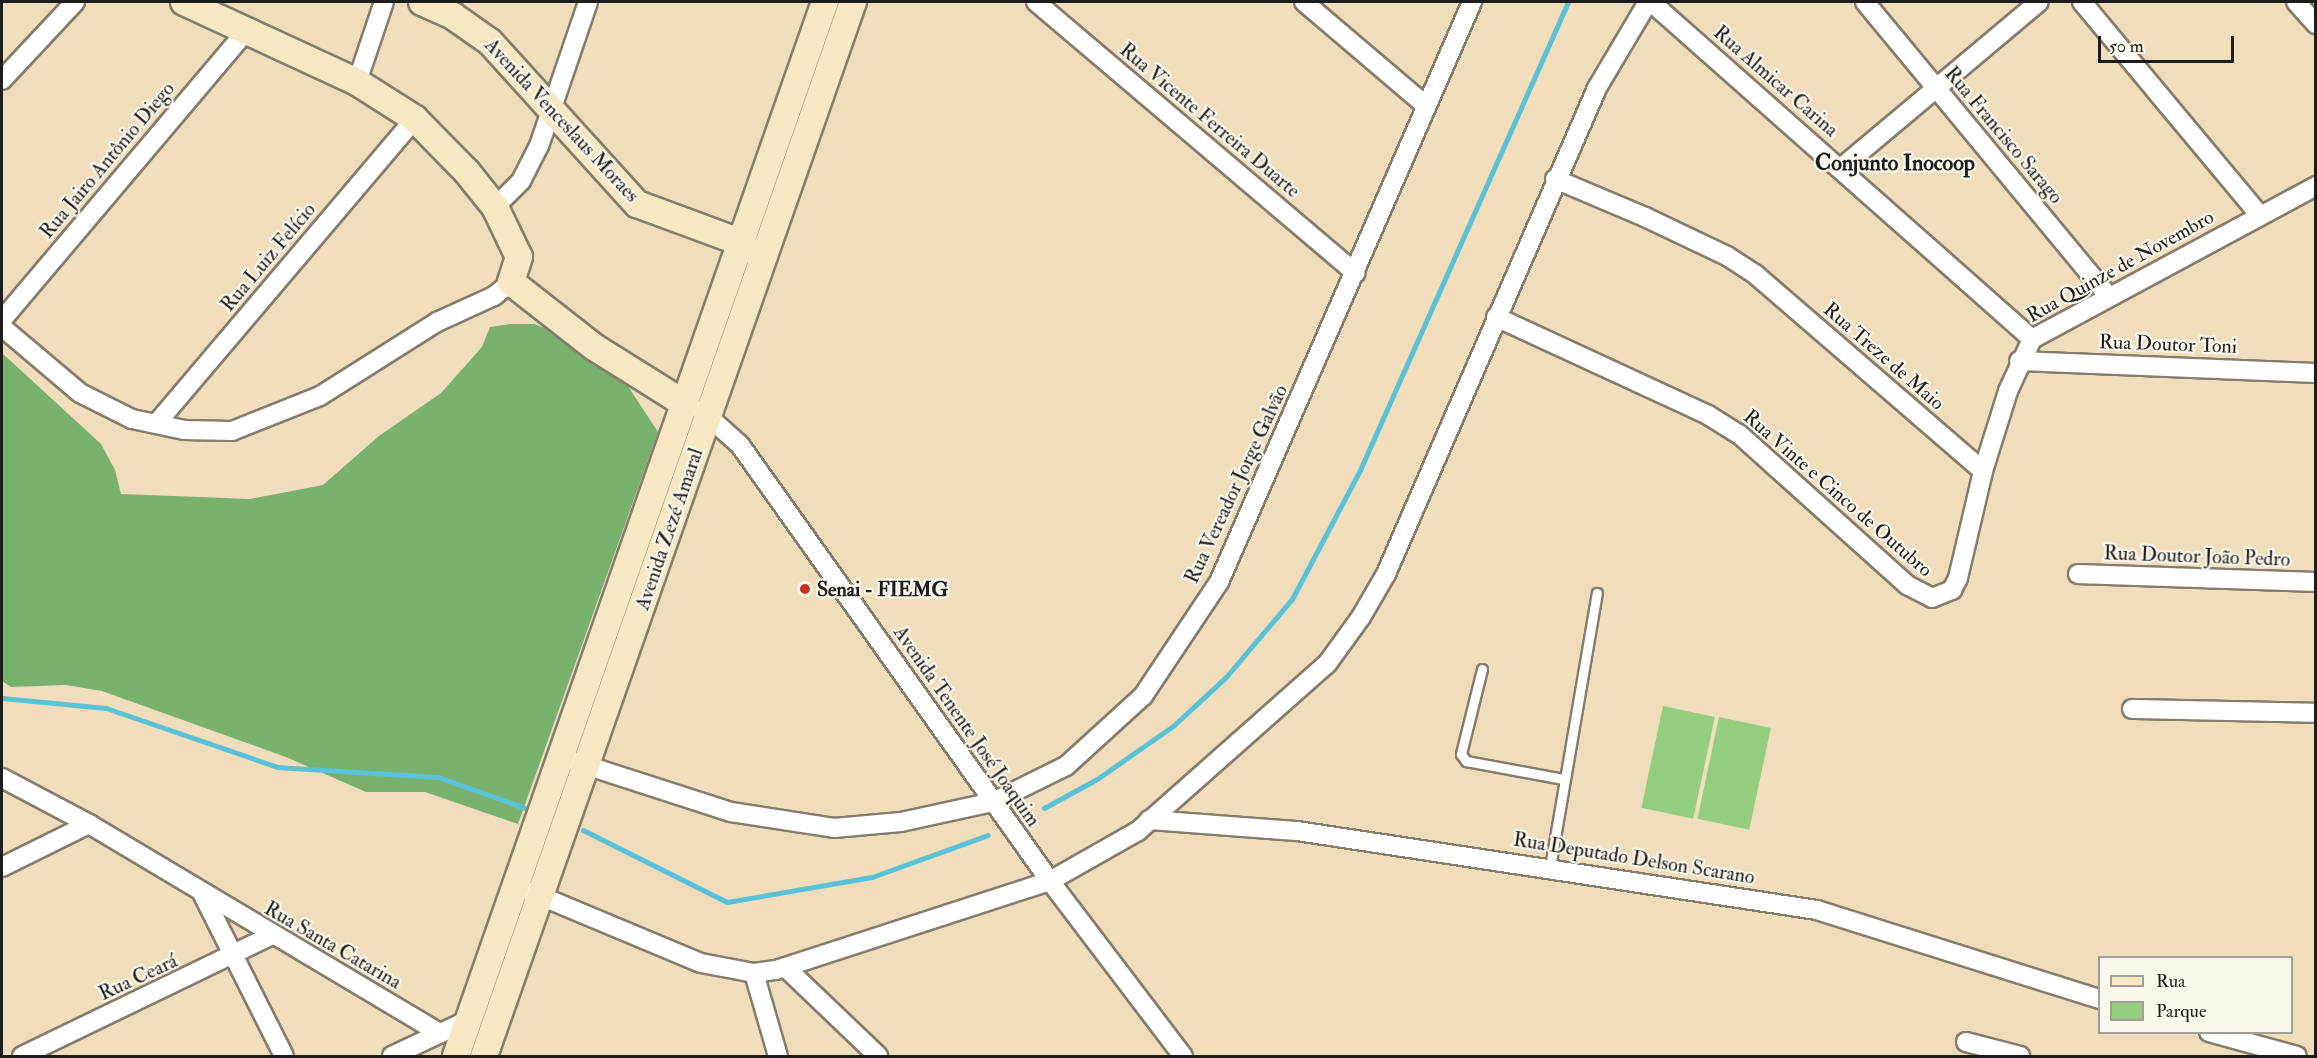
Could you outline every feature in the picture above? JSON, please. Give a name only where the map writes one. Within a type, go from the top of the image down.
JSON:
[{"type":"main road","points":[[187,2],[357,82],[415,119],[495,207],[519,256],[511,282],[594,347],[685,404]]},
{"type":"main road","name":"Avenida Venceslaus Moraes","points":[[422,2],[475,28],[637,204],[740,242]]},
{"type":"main road","name":"Avenida Zezé Amaral","points":[[484,1056],[541,895],[574,761],[685,404],[825,2]]},
{"type":"main road","name":"Avenida Zezé Amaral","points":[[456,1056],[516,885],[574,761],[709,414],[853,2]]},
{"type":"main road","points":[[740,242],[762,262]]},
{"type":"street","points":[[2,80],[75,2]]},
{"type":"street","points":[[357,82],[384,2]]},
{"type":"street","points":[[495,207],[521,181],[539,146],[588,2]]},
{"type":"street","name":"Rua Vicente Ferreira Duarte","points":[[1036,2],[1355,273]]},
{"type":"street","points":[[1304,2],[1426,106]]},
{"type":"street","name":"Rua Vereador Jorge Galvão","points":[[574,761],[731,813],[834,828],[901,822],[993,802],[1066,766],[1143,696],[1219,582],[1472,2]]},
{"type":"street","points":[[516,885],[702,963],[754,974],[785,967],[1050,881],[1149,820],[1327,664],[1361,617],[1386,574],[1555,179],[1597,88],[1650,2]]},
{"type":"street","name":"Rua Almicar Carina","points":[[1650,2],[1841,168],[2032,339]]},
{"type":"street","name":"Rua Francisco Sarago","points":[[1865,2],[2109,297]]},
{"type":"street","points":[[1841,168],[2039,2]]},
{"type":"street","points":[[2082,2],[2260,216]]},
{"type":"street","points":[[2296,2],[2316,24]]},
{"type":"street","name":"Rua Jairo Antônio Diego","points":[[2,320],[248,29]]},
{"type":"street","name":"Rua Luiz Felício","points":[[156,424],[415,119]]},
{"type":"street","name":"Rua Treze de Maio","points":[[1555,179],[1646,217],[1727,256],[1756,275],[1983,471]]},
{"type":"street","name":"Rua Quinze de Novembro","points":[[1941,596],[1952,590],[1958,578],[1983,471],[2019,361],[2032,339],[2316,186]]},
{"type":"street","points":[[2,327],[80,393],[132,419],[184,430],[232,431],[320,396],[437,322],[495,296],[511,282]]},
{"type":"street","name":"Rua Vinte e Cinco de Outubro","points":[[1496,317],[1708,415],[1739,434],[1907,585],[1923,596],[1941,596]]},
{"type":"street","name":"Rua Doutor Toni","points":[[2019,361],[2316,373]]},
{"type":"street","name":"Avenida Tenente José Joaquim","points":[[685,404],[709,414],[740,445],[1050,881],[1183,1056]]},
{"type":"street","name":"Rua Doutor João Pedro","points":[[2078,574],[2316,582]]},
{"type":"street","points":[[2132,709],[2316,713]]},
{"type":"street","name":"Rua Santa Catarina","points":[[2,778],[89,824],[203,895],[440,1033]]},
{"type":"street","name":"Rua Deputado Delson Scarano","points":[[1149,820],[1297,831],[1550,867],[1817,910],[2098,998]]},
{"type":"street","points":[[2,867],[89,824]]},
{"type":"street","points":[[203,895],[232,957],[284,1056]]},
{"type":"street","name":"Rua Ceará","points":[[22,1056],[232,957],[272,935]]},
{"type":"street","points":[[785,967],[878,1056]]},
{"type":"street","points":[[754,974],[778,1056]]},
{"type":"street","points":[[392,1056],[468,1020]]},
{"type":"street","points":[[2216,1034],[2297,1056]]},
{"type":"street","points":[[1966,1042],[2020,1056]]},
{"type":"lane","points":[[1550,867],[1563,779],[1597,593]]},
{"type":"lane","points":[[1482,669],[1461,754],[1466,760],[1563,779]]},
{"type":"green space","points":[[534,324],[569,337],[614,365],[658,432],[518,824],[425,792],[366,792],[286,757],[102,691],[66,685],[11,687],[2,681],[2,353],[101,444],[115,470],[121,494],[250,499],[323,485],[379,436],[441,393],[482,347],[490,327]]},
{"type":"green space","points":[[1663,706],[1715,717],[1693,819],[1641,808]]},
{"type":"green space","points":[[1719,717],[1771,728],[1749,830],[1697,819]]},
{"type":"waterway","points":[[1044,808],[1097,779],[1173,726],[1226,677],[1292,599],[1360,470],[1568,2]]},
{"type":"waterway","points":[[2,698],[106,708],[277,767],[438,777],[525,808]]},
{"type":"waterway","points":[[583,830],[727,902],[872,877],[988,835]]},
{"type":"place","name":"Senai - FIEMG","points":[[805,589]]},
{"type":"district","name":"Conjunto Inocoop","points":[[1895,164]]}]
